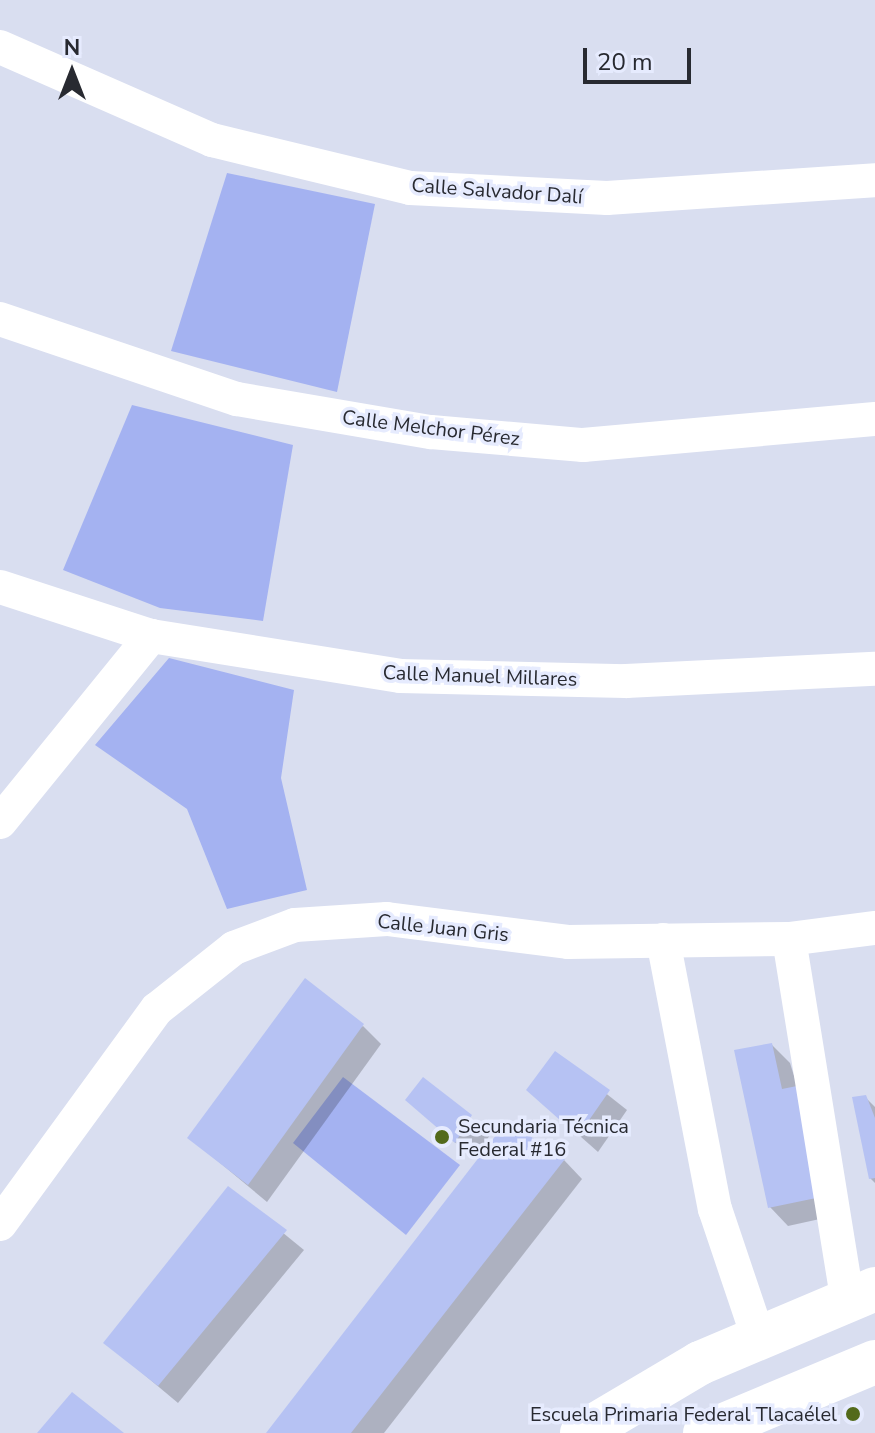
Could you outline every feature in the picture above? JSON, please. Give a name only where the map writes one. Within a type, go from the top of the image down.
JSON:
[{"type":"main road","points":[[582,1433],[758,1337],[861,1294]]},
{"type":"main road","points":[[705,1433],[875,1362]]},
{"type":"street","name":"Calle Salvador Dalí","points":[[0,47],[212,140],[410,188],[607,198],[875,180]]},
{"type":"street","name":"Calle Melchor Pérez","points":[[0,319],[237,399],[431,432],[583,445],[875,419]]},
{"type":"street","name":"Calle Manuel Millares","points":[[0,587],[151,636],[400,676],[626,681],[875,669]]},
{"type":"street","points":[[0,822],[151,636]]},
{"type":"street","name":"Calle Juan Gris","points":[[0,1224],[157,1009],[234,948],[295,925],[387,919],[568,942],[789,939],[875,928]]},
{"type":"street","points":[[789,939],[861,1294]]},
{"type":"street","points":[[663,940],[715,1209],[758,1337]]},
{"type":"shaded area","points":[[227,173],[375,204],[337,392],[171,351]]},
{"type":"shaded area","points":[[132,405],[293,445],[263,621],[160,608],[63,570]]},
{"type":"shaded area","points":[[169,658],[294,690],[281,778],[307,890],[227,909],[187,809],[95,745]]},
{"type":"shaded area","points":[[343,1077],[460,1165],[406,1235],[293,1143]]},
{"type":"building","points":[[305,978],[364,1024],[248,1185],[187,1138]]},
{"type":"building","points":[[772,1043],[782,1089],[797,1086],[821,1197],[768,1208],[734,1050]]},
{"type":"building","points":[[555,1051],[610,1090],[578,1136],[526,1090]]},
{"type":"building","points":[[423,1077],[472,1115],[455,1143],[405,1100]]},
{"type":"building","points":[[866,1095],[875,1118],[875,1178],[869,1179],[852,1097]]},
{"type":"building","points":[[507,1121],[565,1159],[351,1433],[266,1433]]},
{"type":"building","points":[[228,1186],[287,1230],[158,1386],[103,1343]]},
{"type":"building","points":[[72,1392],[124,1433],[37,1433]]},
{"type":"place","name":"Secundaria Técnica Federal #16","points":[[442,1137]]},
{"type":"place","name":"Escuela Primaria Federal Tlacaélel","points":[[853,1414]]}]
